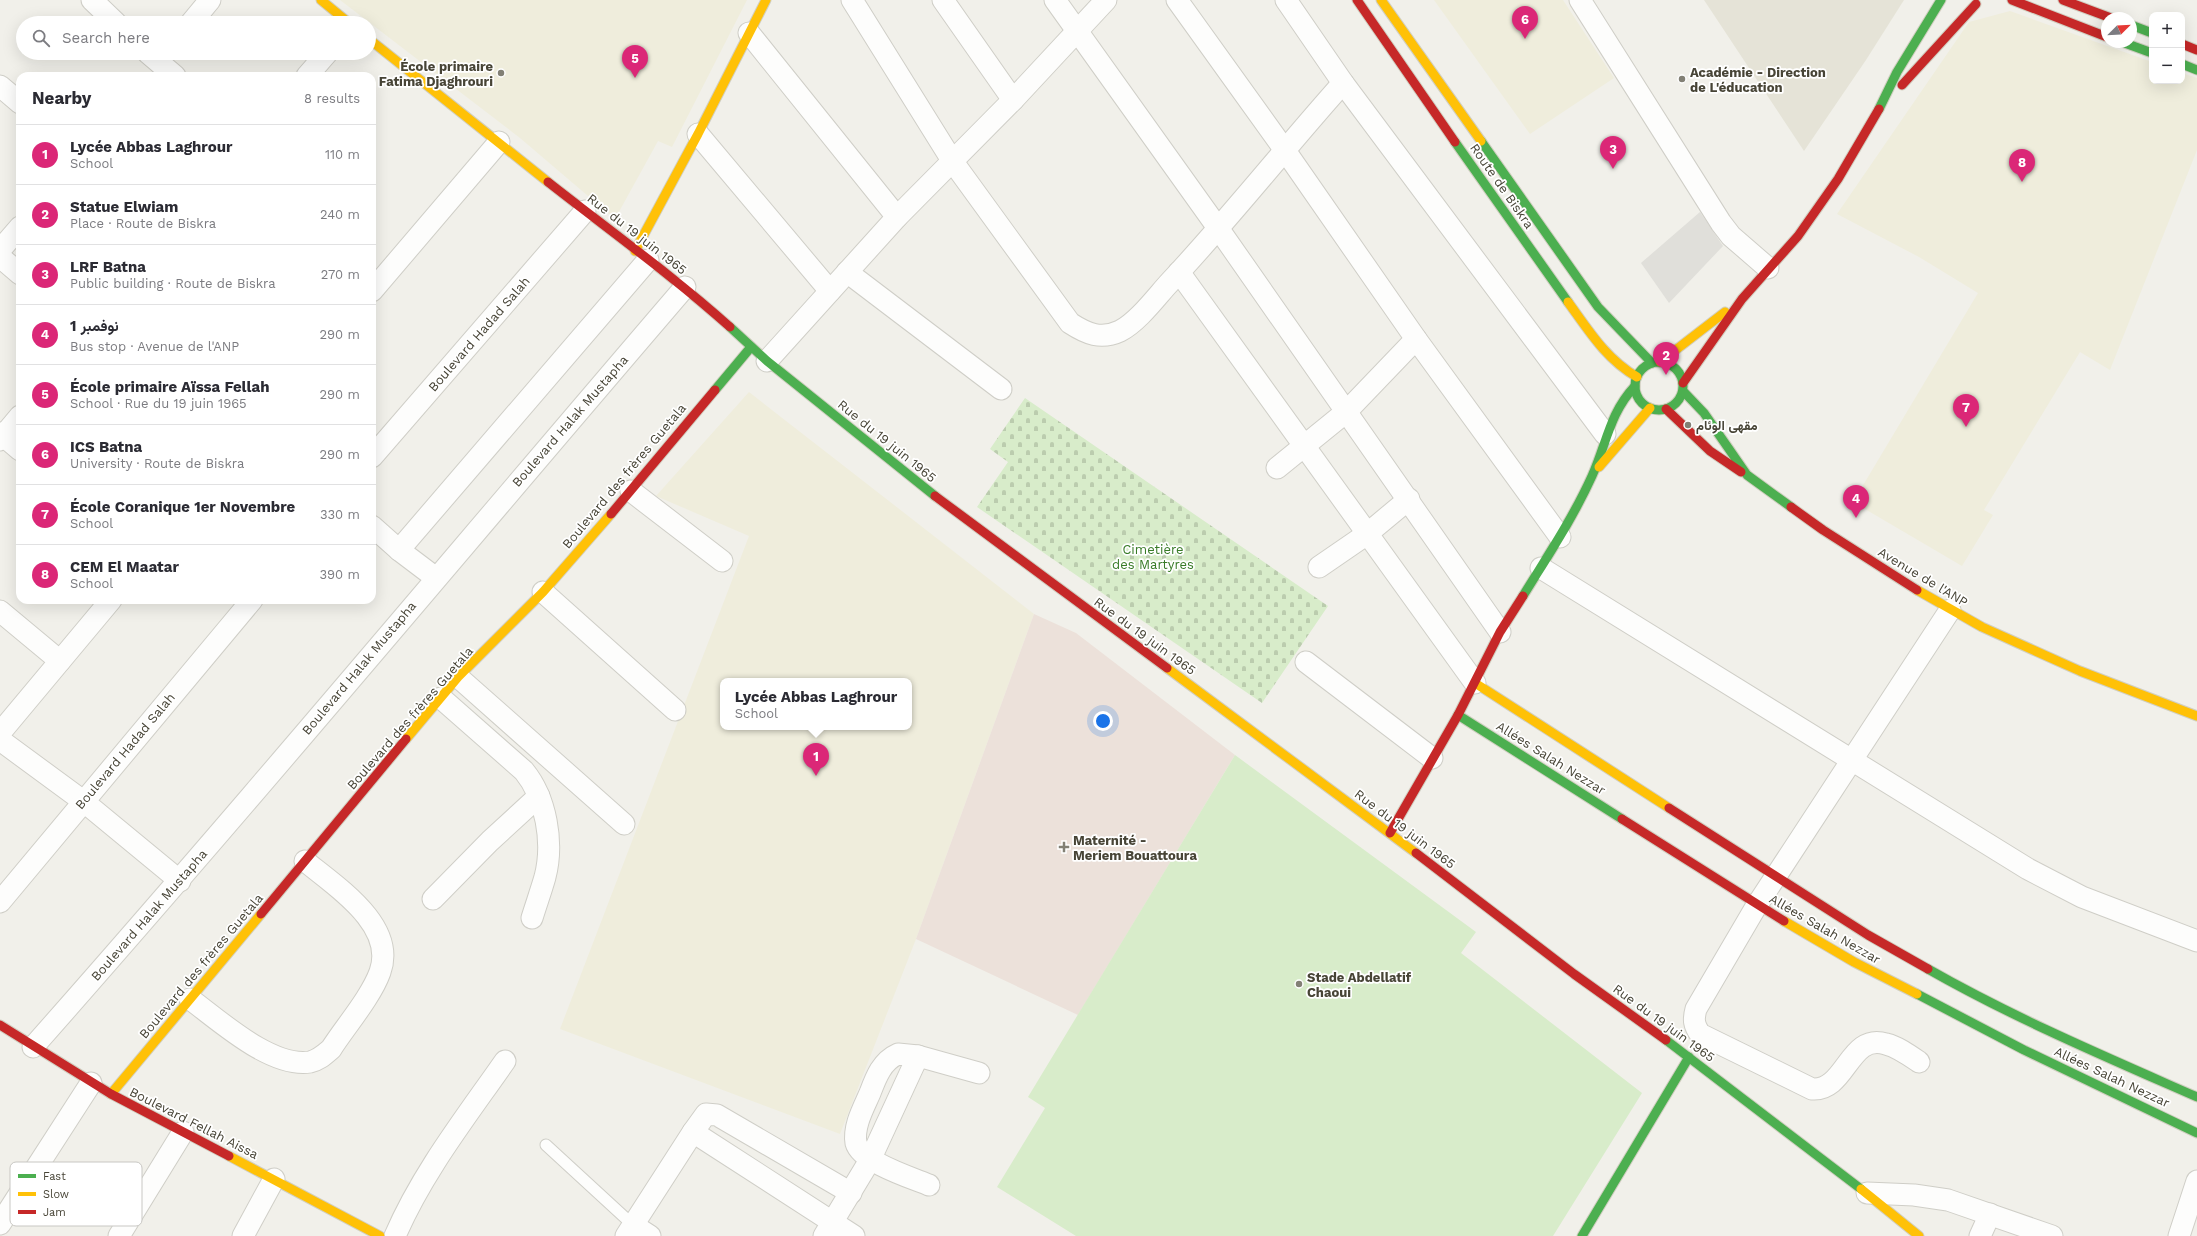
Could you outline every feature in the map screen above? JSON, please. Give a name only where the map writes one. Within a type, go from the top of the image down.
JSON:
[{"type":"street","points":[[92,0],[109,16]]},
{"type":"street","points":[[197,16],[210,0]]},
{"type":"street","points":[[321,0],[340,16]]},
{"type":"street","points":[[398,550],[641,255],[698,134],[766,0]]},
{"type":"street","points":[[852,0],[952,162],[1070,323],[1087,334],[1107,336],[1122,330],[1141,314],[1218,228],[1284,149],[1343,83]]},
{"type":"street","points":[[943,0],[1013,100]]},
{"type":"street","points":[[1056,0],[1409,499],[1500,632]]},
{"type":"street","points":[[767,361],[897,217],[1013,100],[1106,0]]},
{"type":"street","points":[[1177,0],[1284,149],[1416,339],[1560,537]]},
{"type":"street","points":[[1286,0],[1343,83],[1606,434]]},
{"type":"street","name":"Route de Biskra","points":[[1357,0],[1548,275],[1605,352],[1636,382]]},
{"type":"street","name":"Route de Biskra","points":[[1381,0],[1598,308],[1656,362]]},
{"type":"street","points":[[1580,0],[1717,227],[1731,236],[1768,268]]},
{"type":"street","points":[[1636,382],[1640,399],[1650,408],[1666,409],[1679,399],[1683,387],[1742,299],[1798,236],[1838,179],[1877,114],[1897,72],[1941,0]]},
{"type":"street","points":[[2012,0],[2101,34]]},
{"type":"street","points":[[2063,0],[2101,14]]},
{"type":"street","points":[[1965,2],[1976,4],[1987,1]]},
{"type":"street","points":[[1877,114],[1931,51],[1976,4]]},
{"type":"street","points":[[2137,27],[2149,32]]},
{"type":"street","points":[[749,33],[897,217]]},
{"type":"street","name":"Rue du 19 juin 1965","points":[[376,45],[585,211],[684,287],[767,361],[920,485],[1390,832],[1574,974],[1689,1057],[1866,1193],[1919,1236]]},
{"type":"street","points":[[2185,45],[2197,50]]},
{"type":"street","points":[[2137,48],[2149,52]]},
{"type":"street","points":[[310,72],[321,60]]},
{"type":"street","points":[[154,61],[169,72]]},
{"type":"street","points":[[2185,65],[2197,70]]},
{"type":"street","points":[[0,86],[16,99]]},
{"type":"street","points":[[698,134],[830,291]]},
{"type":"street","points":[[376,286],[498,142]]},
{"type":"street","name":"Boulevard Hadad Salah","points":[[376,452],[585,211]]},
{"type":"street","points":[[0,250],[16,231]]},
{"type":"street","points":[[0,257],[16,271]]},
{"type":"street","points":[[847,272],[1001,389]]},
{"type":"street","points":[[1179,272],[1304,448],[1475,683],[1868,935],[1960,987],[2108,1058],[2197,1097]]},
{"type":"street","name":"Boulevard Halak Mustapha","points":[[33,1047],[180,881],[684,287]]},
{"type":"street","points":[[1390,832],[1458,715],[1500,632],[1560,537],[1592,476],[1606,434],[1618,407],[1646,366],[1656,362],[1742,299]]},
{"type":"street","points":[[1277,468],[1304,448],[1346,412],[1416,339]]},
{"type":"street","name":"Boulevard des frères Guetala","points":[[111,1094],[458,677],[543,592],[631,491],[751,347]]},
{"type":"street","points":[[1656,362],[1676,368],[1683,387]]},
{"type":"street","name":"Avenue de l'ANP","points":[[1683,387],[1704,413],[1747,475],[1823,530],[1950,610],[1982,627],[2080,671],[2197,716]]},
{"type":"street","points":[[1592,476],[1650,408]]},
{"type":"street","points":[[1666,409],[1688,433],[1721,461],[1747,475]]},
{"type":"street","points":[[16,420],[1,436],[16,447]]},
{"type":"street","points":[[631,491],[722,561]]},
{"type":"street","points":[[1319,567],[1367,534],[1409,499]]},
{"type":"street","points":[[376,530],[398,550],[436,578]]},
{"type":"street","points":[[1541,568],[1854,760],[2028,869],[2082,897],[2197,941]]},
{"type":"street","points":[[543,592],[675,710]]},
{"type":"street","points":[[0,733],[107,604]]},
{"type":"street","name":"Boulevard Hadad Salah","points":[[0,902],[249,604]]},
{"type":"street","points":[[1919,1062],[1886,1043],[1871,1042],[1860,1047],[1832,1082],[1819,1090],[1812,1089],[1700,1034],[1695,1026],[1693,1018],[1696,1009],[1757,905],[1854,760],[1950,610]]},
{"type":"street","points":[[0,611],[60,661]]},
{"type":"street","points":[[1306,662],[1432,758]]},
{"type":"street","points":[[458,677],[624,824]]},
{"type":"street","points":[[441,698],[524,771],[533,782],[540,796],[547,825],[548,852],[545,876],[532,918]]},
{"type":"street","name":"Allées Salah Nezzar","points":[[1458,715],[1757,905],[1854,962],[2024,1050],[2197,1133]]},
{"type":"street","points":[[0,740],[83,801],[180,881]]},
{"type":"street","points":[[433,899],[490,841],[540,796]]},
{"type":"street","points":[[190,999],[248,1042],[267,1053],[298,1062],[311,1062],[322,1058],[331,1049],[374,984],[380,971],[382,949],[377,931],[360,907],[305,861]]},
{"type":"street","name":"Boulevard Fellah Aissa","points":[[0,1025],[91,1083],[380,1236]]},
{"type":"street","points":[[929,1185],[870,1160],[860,1150],[856,1143],[857,1126],[874,1082],[884,1064],[892,1056],[898,1054],[918,1056],[979,1073]]},
{"type":"street","points":[[828,1229],[870,1160],[918,1056]]},
{"type":"street","points":[[1582,1236],[1689,1057]]},
{"type":"street","points":[[395,1236],[407,1207],[423,1180],[505,1061]]},
{"type":"street","points":[[40,1162],[91,1083]]},
{"type":"street","points":[[636,1232],[693,1132],[706,1114],[717,1115],[851,1193]]},
{"type":"street","points":[[142,1199],[183,1132]]},
{"type":"street","points":[[693,1132],[828,1229],[854,1236]]},
{"type":"street","points":[[243,1236],[274,1179]]},
{"type":"street","points":[[2179,1236],[2197,1181]]},
{"type":"street","points":[[1866,1193],[1914,1195],[1948,1200],[2052,1236]]},
{"type":"street","points":[[0,1224],[10,1209]]},
{"type":"street","points":[[1980,1236],[1990,1214]]},
{"type":"street","points":[[119,1236],[125,1226]]},
{"type":"lane","points":[[546,1145],[636,1232]]},
{"type":"shaded area","points":[[340,0],[747,0],[672,147],[658,141],[615,219],[520,138],[376,28],[376,16],[361,16]]},
{"type":"shaded area","points":[[1434,0],[1563,0],[1614,78],[1530,134]]},
{"type":"shaded area","points":[[1704,0],[1904,0],[1866,60],[1804,151]]},
{"type":"shaded area","points":[[2010,11],[2101,44],[2101,48],[2113,48],[2149,61],[2149,84],[2185,84],[2185,74],[2197,78],[2197,150],[2110,370],[2080,352],[1984,510],[1993,515],[1962,566],[1853,502],[1978,293],[1919,257],[1837,214],[1969,22]]},
{"type":"shaded area","points":[[1700,212],[1723,246],[1669,303],[1641,263]]},
{"type":"shaded area","points":[[749,392],[1034,614],[916,939],[840,1134],[560,1029],[749,536],[656,496]]},
{"type":"shaded area","name":"Maternité - Meriem Bouattoura","points":[[1034,614],[1076,633],[1235,755],[1078,1015],[916,939]]},
{"type":"green space","name":"Cimetière des Martyres","points":[[1025,398],[1328,606],[1262,703],[977,507],[1008,462],[990,449]]},
{"type":"green space","name":"Stade Abdellatif Chaoui","points":[[1235,755],[1476,932],[1461,953],[1642,1093],[1553,1236],[1076,1236],[997,1187],[1045,1108],[1028,1097]]},
{"type":"traffic: fast","points":[[1879,109],[1897,72],[1941,0]]},
{"type":"traffic: fast","points":[[2137,27],[2149,32]]},
{"type":"traffic: fast","points":[[2137,48],[2149,52]]},
{"type":"traffic: fast","points":[[2185,65],[2197,70]]},
{"type":"traffic: fast","points":[[1481,141],[1598,307],[1652,363]]},
{"type":"traffic: fast","points":[[1455,142],[1568,302]]},
{"type":"traffic: fast","points":[[730,327],[767,361],[935,496]]},
{"type":"traffic: fast","points":[[715,390],[751,347]]},
{"type":"traffic: fast","points":[[1659,362],[1668,364],[1676,369],[1681,377],[1683,386],[1681,395],[1676,403],[1668,408],[1659,410],[1650,408],[1642,403],[1637,395],[1635,386],[1637,377],[1642,369],[1650,364],[1659,362]]},
{"type":"traffic: fast","points":[[1523,596],[1577,507],[1592,476],[1609,429],[1619,407],[1635,386]]},
{"type":"traffic: fast","points":[[1683,391],[1704,413],[1747,475],[1791,507]]},
{"type":"traffic: fast","points":[[1458,715],[1622,819]]},
{"type":"traffic: fast","points":[[1928,969],[2027,1020],[2197,1097]]},
{"type":"traffic: fast","points":[[1917,994],[2024,1050],[2197,1133]]},
{"type":"traffic: fast","points":[[1666,1040],[1861,1189]]},
{"type":"traffic: fast","points":[[1582,1236],[1689,1057]]},
{"type":"traffic: slow","points":[[321,0],[340,16]]},
{"type":"traffic: slow","points":[[635,251],[698,134],[766,0]]},
{"type":"traffic: slow","points":[[1381,0],[1481,141]]},
{"type":"traffic: slow","points":[[376,45],[548,182]]},
{"type":"traffic: slow","points":[[1568,302],[1607,353],[1616,362],[1637,377]]},
{"type":"traffic: slow","points":[[1660,362],[1725,312]]},
{"type":"traffic: slow","points":[[1599,467],[1650,408]]},
{"type":"traffic: slow","points":[[406,739],[458,677],[543,592],[611,514]]},
{"type":"traffic: slow","points":[[1917,590],[1982,627],[2080,671],[2197,716]]},
{"type":"traffic: slow","points":[[1167,668],[1416,853]]},
{"type":"traffic: slow","points":[[1475,683],[1669,808]]},
{"type":"traffic: slow","points":[[111,1094],[261,914]]},
{"type":"traffic: slow","points":[[1784,921],[1854,962],[1917,994]]},
{"type":"traffic: slow","points":[[229,1156],[380,1236]]},
{"type":"traffic: slow","points":[[1861,1189],[1919,1236]]},
{"type":"traffic: jam","points":[[1357,0],[1455,142]]},
{"type":"traffic: jam","points":[[2012,0],[2101,35]]},
{"type":"traffic: jam","points":[[2063,0],[2101,14]]},
{"type":"traffic: jam","points":[[1902,85],[1976,4]]},
{"type":"traffic: jam","points":[[2185,45],[2197,50]]},
{"type":"traffic: jam","points":[[1683,383],[1742,299],[1798,236],[1838,179],[1879,109]]},
{"type":"traffic: jam","points":[[548,182],[663,271],[730,327]]},
{"type":"traffic: jam","points":[[611,514],[715,390]]},
{"type":"traffic: jam","points":[[1666,409],[1710,451],[1741,472]]},
{"type":"traffic: jam","points":[[935,496],[1167,668]]},
{"type":"traffic: jam","points":[[1791,507],[1823,530],[1917,590]]},
{"type":"traffic: jam","points":[[1390,833],[1458,715],[1500,632],[1523,596]]},
{"type":"traffic: jam","points":[[261,914],[406,739]]},
{"type":"traffic: jam","points":[[1669,808],[1868,935],[1928,969]]},
{"type":"traffic: jam","points":[[1622,819],[1784,921]]},
{"type":"traffic: jam","points":[[1416,853],[1574,974],[1666,1040]]},
{"type":"traffic: jam","points":[[0,1025],[111,1094],[229,1156]]},
{"type":"place","name":"ICS Batna","points":[[1525,39]]},
{"type":"place","name":"École primaire Fatima Djaghrouri","points":[[501,73]]},
{"type":"place","name":"École primaire Aïssa Fellah","points":[[635,78]]},
{"type":"place","name":"Académie - Direction de L'éducation","points":[[1682,79]]},
{"type":"place","name":"LRF Batna","points":[[1613,169]]},
{"type":"place","name":"CEM El Maatar","points":[[2022,182]]},
{"type":"place","name":"Statue Elwiam","points":[[1666,375]]},
{"type":"place","name":"مقهى الوئام","points":[[1688,425]]},
{"type":"place","name":"École Coranique 1er Novembre","points":[[1966,427]]},
{"type":"place","name":"1 نوفمبر","points":[[1856,518]]},
{"type":"place","name":"Lycée Abbas Laghrour","points":[[816,776]]},
{"type":"place","name":"Maternité - Meriem Bouattoura","points":[[1064,847]]},
{"type":"place","name":"Stade Abdellatif Chaoui","points":[[1299,984]]}]
